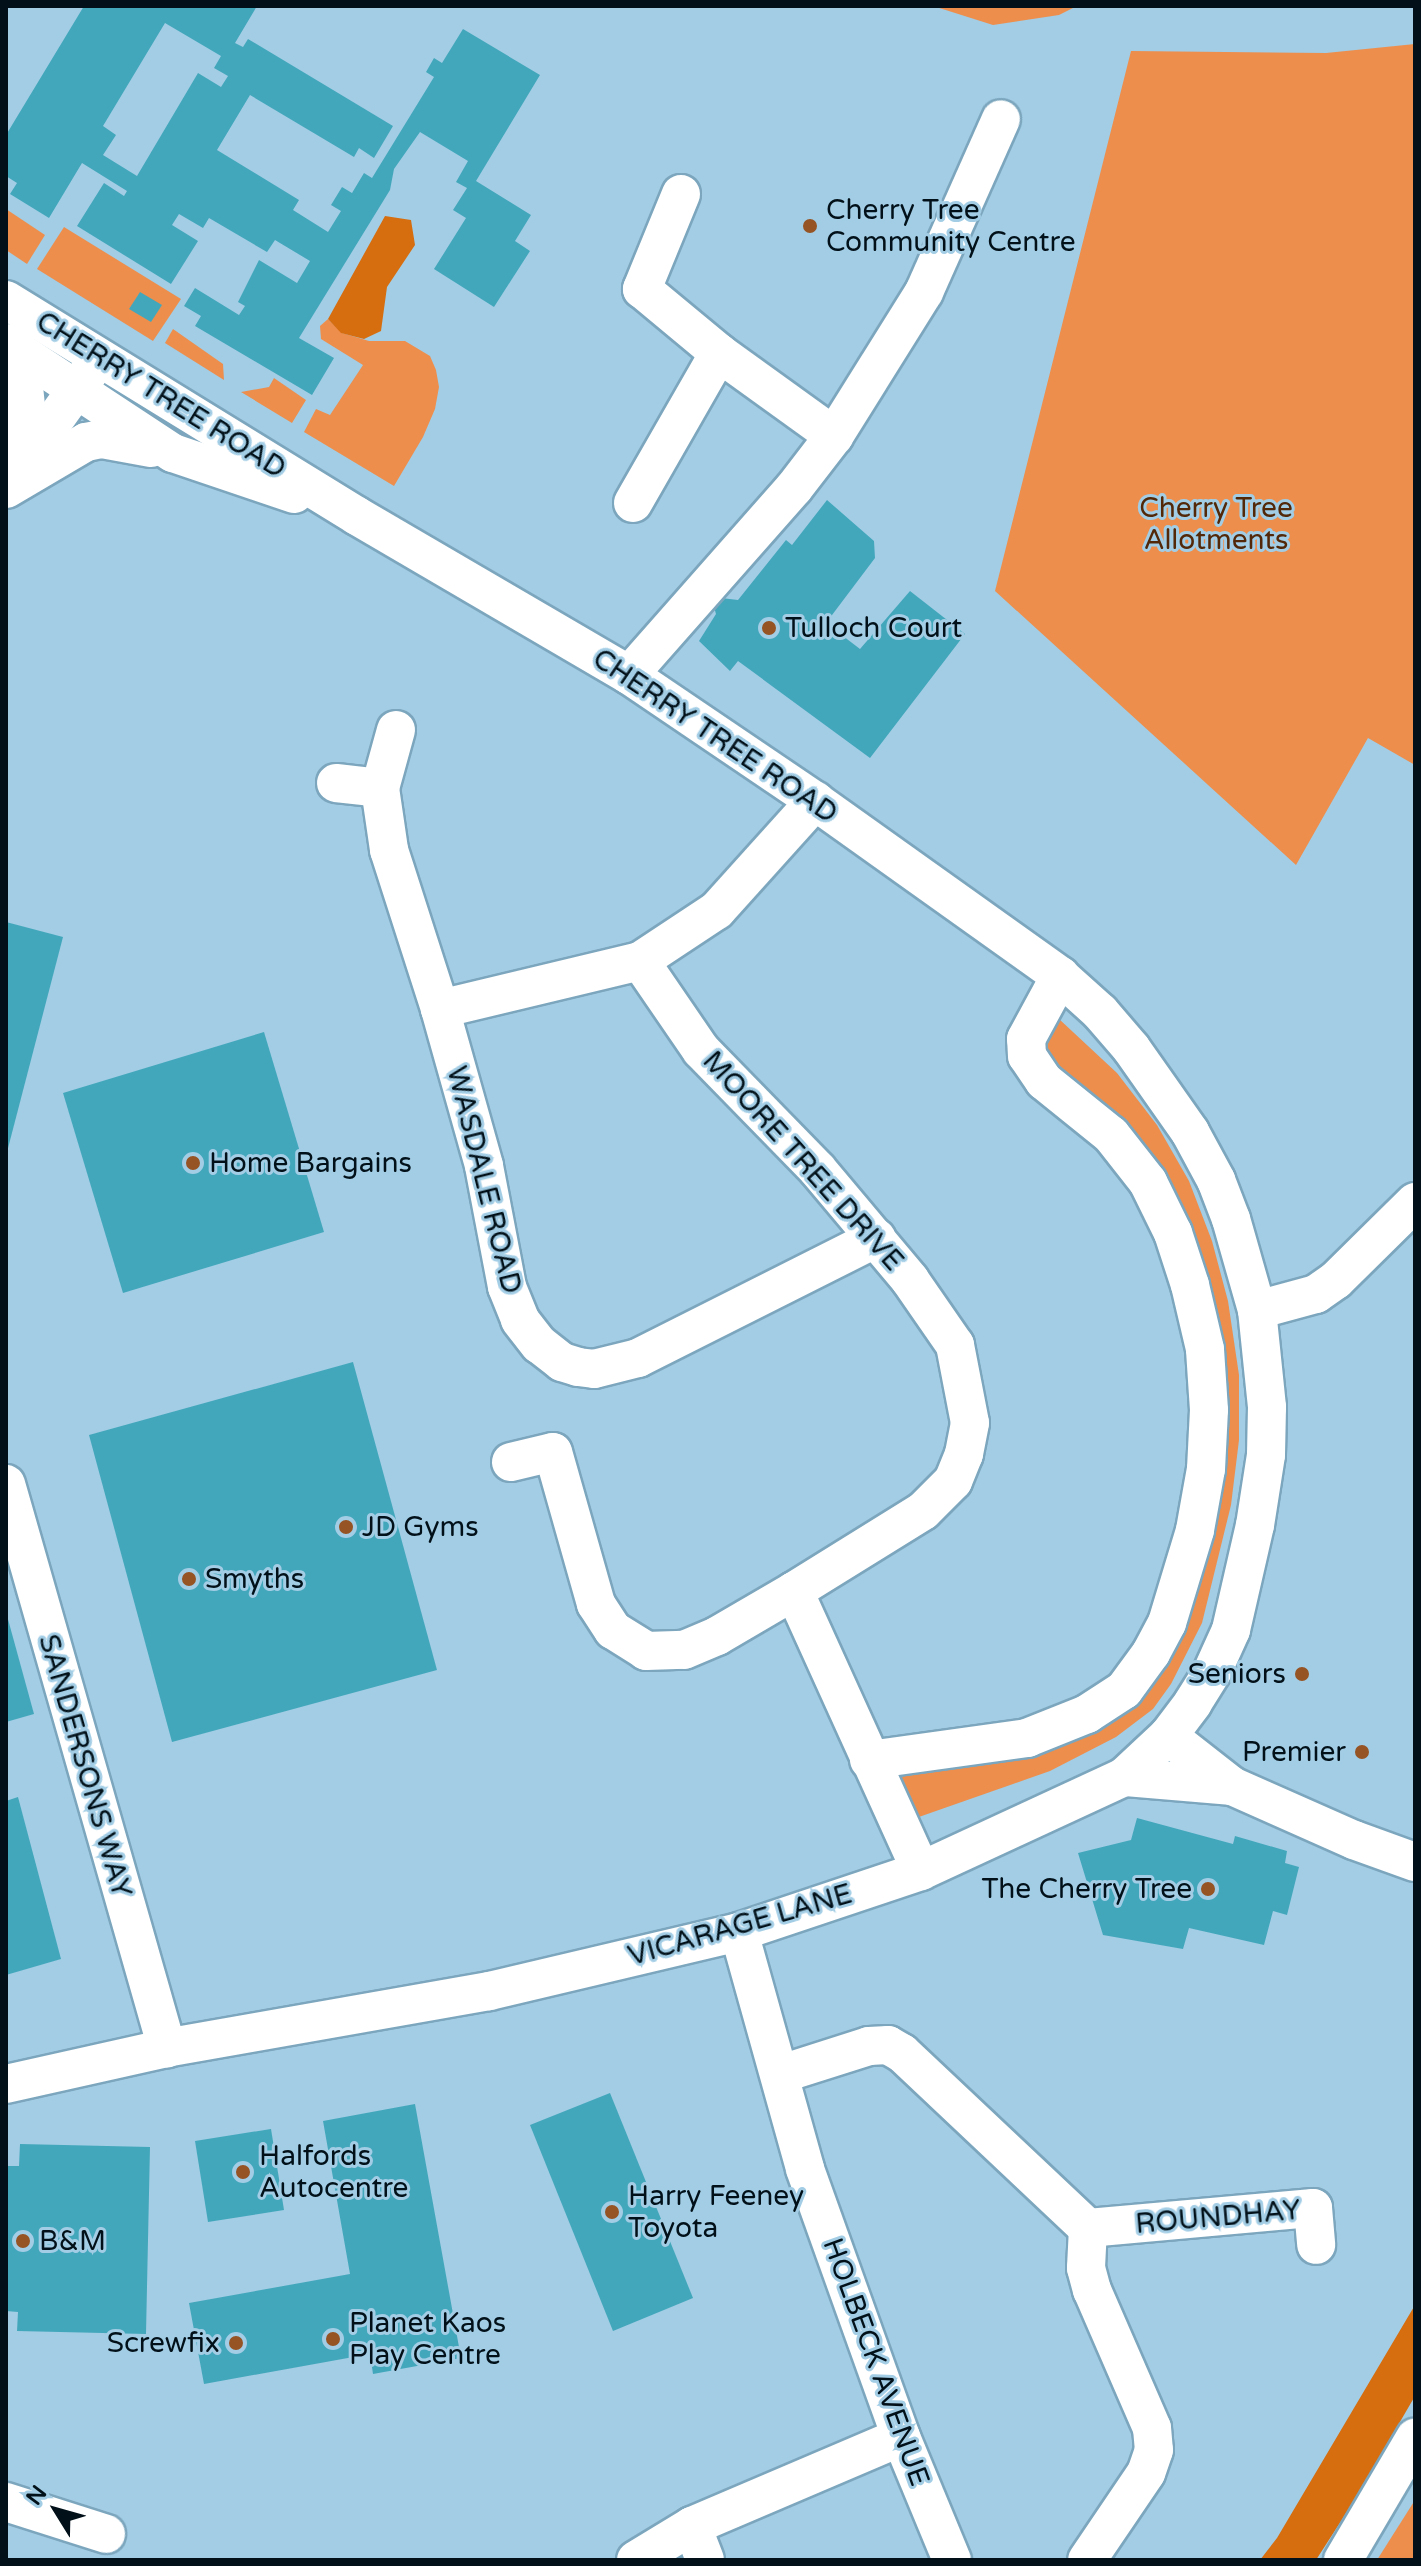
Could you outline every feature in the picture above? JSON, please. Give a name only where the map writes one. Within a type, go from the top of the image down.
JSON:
[{"type":"street","points":[[629,675],[794,488],[834,436],[924,292],[1001,119]]},
{"type":"street","points":[[681,194],[642,289],[719,353],[834,436]]},
{"type":"street","name":"CHERRY TREE ROAD","points":[[6,300],[357,516],[629,675],[815,801],[1060,976],[1100,1012],[1131,1048],[1190,1132],[1231,1219],[1257,1310],[1267,1407],[1266,1455],[1248,1567],[1231,1630],[1212,1672],[1168,1736]]},
{"type":"street","points":[[8,345],[24,387],[27,431],[13,483]]},
{"type":"street","name":"CHERRY TREE ROAD","points":[[8,345],[173,453],[357,516]]},
{"type":"street","points":[[633,503],[719,353]]},
{"type":"street","points":[[13,483],[107,361]]},
{"type":"street","points":[[13,483],[70,449],[102,439],[173,453]]},
{"type":"street","name":"WASDALE ROAD","points":[[396,730],[380,788],[389,850],[440,1009],[484,1166],[507,1287],[520,1320],[539,1344],[562,1362],[594,1369],[638,1358],[877,1238]]},
{"type":"street","points":[[336,783],[380,788]]},
{"type":"street","points":[[440,1009],[640,961],[717,910],[815,801]]},
{"type":"street","name":"MOORE TREE DRIVE","points":[[511,1462],[553,1452],[596,1604],[613,1630],[646,1651],[684,1650],[706,1641],[794,1591],[934,1503],[953,1481],[967,1441],[969,1409],[955,1345],[877,1238],[796,1145],[746,1100],[701,1050],[640,961]]},
{"type":"street","points":[[869,1760],[1027,1738],[1087,1714],[1124,1690],[1151,1653],[1167,1623],[1195,1530],[1206,1469],[1209,1410],[1205,1349],[1190,1285],[1173,1233],[1148,1182],[1111,1135],[1044,1081],[1027,1056],[1026,1039],[1060,976]]},
{"type":"street","points":[[1257,1310],[1316,1294],[1336,1280],[1415,1202]]},
{"type":"street","name":"SANDERSONS WAY","points":[[6,1484],[167,2048]]},
{"type":"street","points":[[794,1591],[921,1871]]},
{"type":"street","points":[[1212,1672],[1207,1721],[1213,1752],[1232,1786]]},
{"type":"street","points":[[1168,1736],[1232,1786],[1354,1840],[1415,1862]]},
{"type":"street","name":"VICARAGE LANE","points":[[6,2084],[167,2048],[489,1991],[739,1932],[921,1871],[1124,1777],[1168,1736]]},
{"type":"street","points":[[1124,1777],[1232,1786]]},
{"type":"street","name":"HOLBECK AVENUE","points":[[739,1932],[805,2169],[901,2437],[952,2560]]},
{"type":"street","points":[[781,2074],[869,2046],[888,2045],[902,2053],[1088,2228],[1086,2268],[1092,2290],[1152,2428],[1154,2450],[1146,2473],[1087,2560]]},
{"type":"street","name":"ROUNDHAY","points":[[1088,2228],[1313,2208],[1316,2245]]},
{"type":"street","points":[[636,2560],[698,2543],[901,2437]]},
{"type":"street","points":[[1343,2560],[1415,2438]]},
{"type":"street","points":[[6,2502],[106,2534]]},
{"type":"green space","points":[[933,6],[1077,6],[1059,15],[993,25]]},
{"type":"green space","name":"Cherry Tree Allotments","points":[[1415,44],[1415,765],[1368,738],[1296,865],[995,591],[1131,51],[1326,53]]},
{"type":"green space","points":[[6,209],[45,235],[27,264],[6,250]]},
{"type":"green space","points":[[64,227],[181,299],[153,341],[37,269]]},
{"type":"green space","points":[[328,319],[342,333],[369,341],[405,341],[430,356],[436,370],[439,387],[435,409],[423,437],[394,486],[304,432],[316,409],[330,415],[363,365],[321,339],[320,326]]},
{"type":"green space","points":[[173,329],[223,364],[224,380],[165,343]]},
{"type":"green space","points":[[274,378],[306,400],[292,423],[241,392],[269,387]]},
{"type":"green space","points":[[1044,1005],[1117,1073],[1157,1125],[1189,1181],[1212,1241],[1228,1301],[1239,1375],[1239,1440],[1231,1505],[1202,1623],[1171,1684],[1153,1709],[1116,1737],[1050,1771],[916,1818],[890,1756],[1027,1738],[1124,1690],[1206,1469],[1173,1233],[1044,1081]]},
{"type":"green space","points":[[1415,2500],[1415,2560],[1377,2560]]},
{"type":"shaded area","points":[[385,216],[411,220],[415,245],[387,287],[381,331],[364,339],[341,333],[328,319]]},
{"type":"shaded area","points":[[1415,2305],[1415,2396],[1354,2501],[1316,2560],[1260,2560],[1277,2538]]},
{"type":"building","points":[[84,6],[257,6],[235,43],[243,47],[248,39],[393,126],[374,158],[359,148],[354,157],[250,95],[217,150],[299,200],[293,210],[328,232],[341,211],[331,205],[342,187],[352,193],[364,173],[372,178],[434,77],[426,72],[434,58],[442,63],[463,29],[540,75],[476,181],[531,215],[515,241],[530,251],[494,307],[434,269],[466,218],[453,210],[467,188],[456,182],[468,161],[420,132],[394,169],[390,190],[299,338],[334,358],[312,395],[195,326],[201,316],[184,306],[195,288],[239,315],[245,306],[238,302],[259,260],[297,283],[310,261],[275,240],[267,252],[209,218],[203,228],[179,214],[172,225],[198,241],[171,284],[77,226],[104,183],[124,196],[127,191],[82,163],[49,218],[10,194],[17,183],[6,176],[6,135]],"holes":[[[165,23],[221,56],[214,68],[228,76],[221,87],[198,73],[137,176],[103,155],[116,135],[103,126]]]},
{"type":"building","points":[[140,292],[162,305],[151,322],[129,309]]},
{"type":"building","name":"Tulloch Court","points":[[827,500],[874,541],[875,558],[826,623],[860,649],[910,591],[965,634],[870,758],[738,661],[730,671],[699,641],[716,614],[714,607],[721,598],[738,600],[786,540],[792,545]]},
{"type":"building","points":[[6,922],[63,937],[7,1152],[6,1152]]},
{"type":"building","name":"Home Bargains","points":[[264,1032],[324,1232],[123,1293],[63,1093]]},
{"type":"building","points":[[353,1362],[437,1670],[172,1742],[89,1435]]},
{"type":"building","points":[[6,1612],[34,1714],[6,1722]]},
{"type":"building","points":[[18,1797],[61,1959],[6,1975],[6,1801]]},
{"type":"building","name":"The Cherry Tree","points":[[1137,1818],[1233,1844],[1235,1836],[1287,1851],[1285,1863],[1299,1867],[1287,1915],[1273,1911],[1264,1945],[1189,1928],[1183,1949],[1103,1935],[1078,1853],[1131,1840]]},
{"type":"building","name":"Harry Feeney Toyota","points":[[610,2093],[693,2298],[613,2331],[530,2125]]},
{"type":"building","points":[[415,2104],[461,2358],[373,2374],[370,2354],[204,2384],[189,2303],[350,2274],[323,2121]]},
{"type":"building","points":[[271,2129],[284,2210],[208,2222],[195,2141]]},
{"type":"building","points":[[20,2144],[150,2147],[146,2334],[17,2331],[18,2312],[6,2311],[6,2166],[19,2166]]},
{"type":"place","name":"Cherry Tree Community Centre","points":[[810,226]]},
{"type":"place","name":"Tulloch Court","points":[[769,628]]},
{"type":"place","name":"Home Bargains","points":[[193,1163]]},
{"type":"place","name":"JD Gyms","points":[[346,1527]]},
{"type":"place","name":"Smyths","points":[[189,1579]]},
{"type":"place","name":"Seniors","points":[[1302,1674]]},
{"type":"place","name":"Premier","points":[[1362,1752]]},
{"type":"place","name":"The Cherry Tree","points":[[1208,1889]]},
{"type":"place","name":"Halfords Autocentre","points":[[243,2172]]},
{"type":"place","name":"Harry Feeney Toyota","points":[[612,2212]]},
{"type":"place","name":"B&M","points":[[23,2241]]},
{"type":"place","name":"Planet Kaos Play Centre","points":[[333,2339]]},
{"type":"place","name":"Screwfix","points":[[236,2343]]}]
